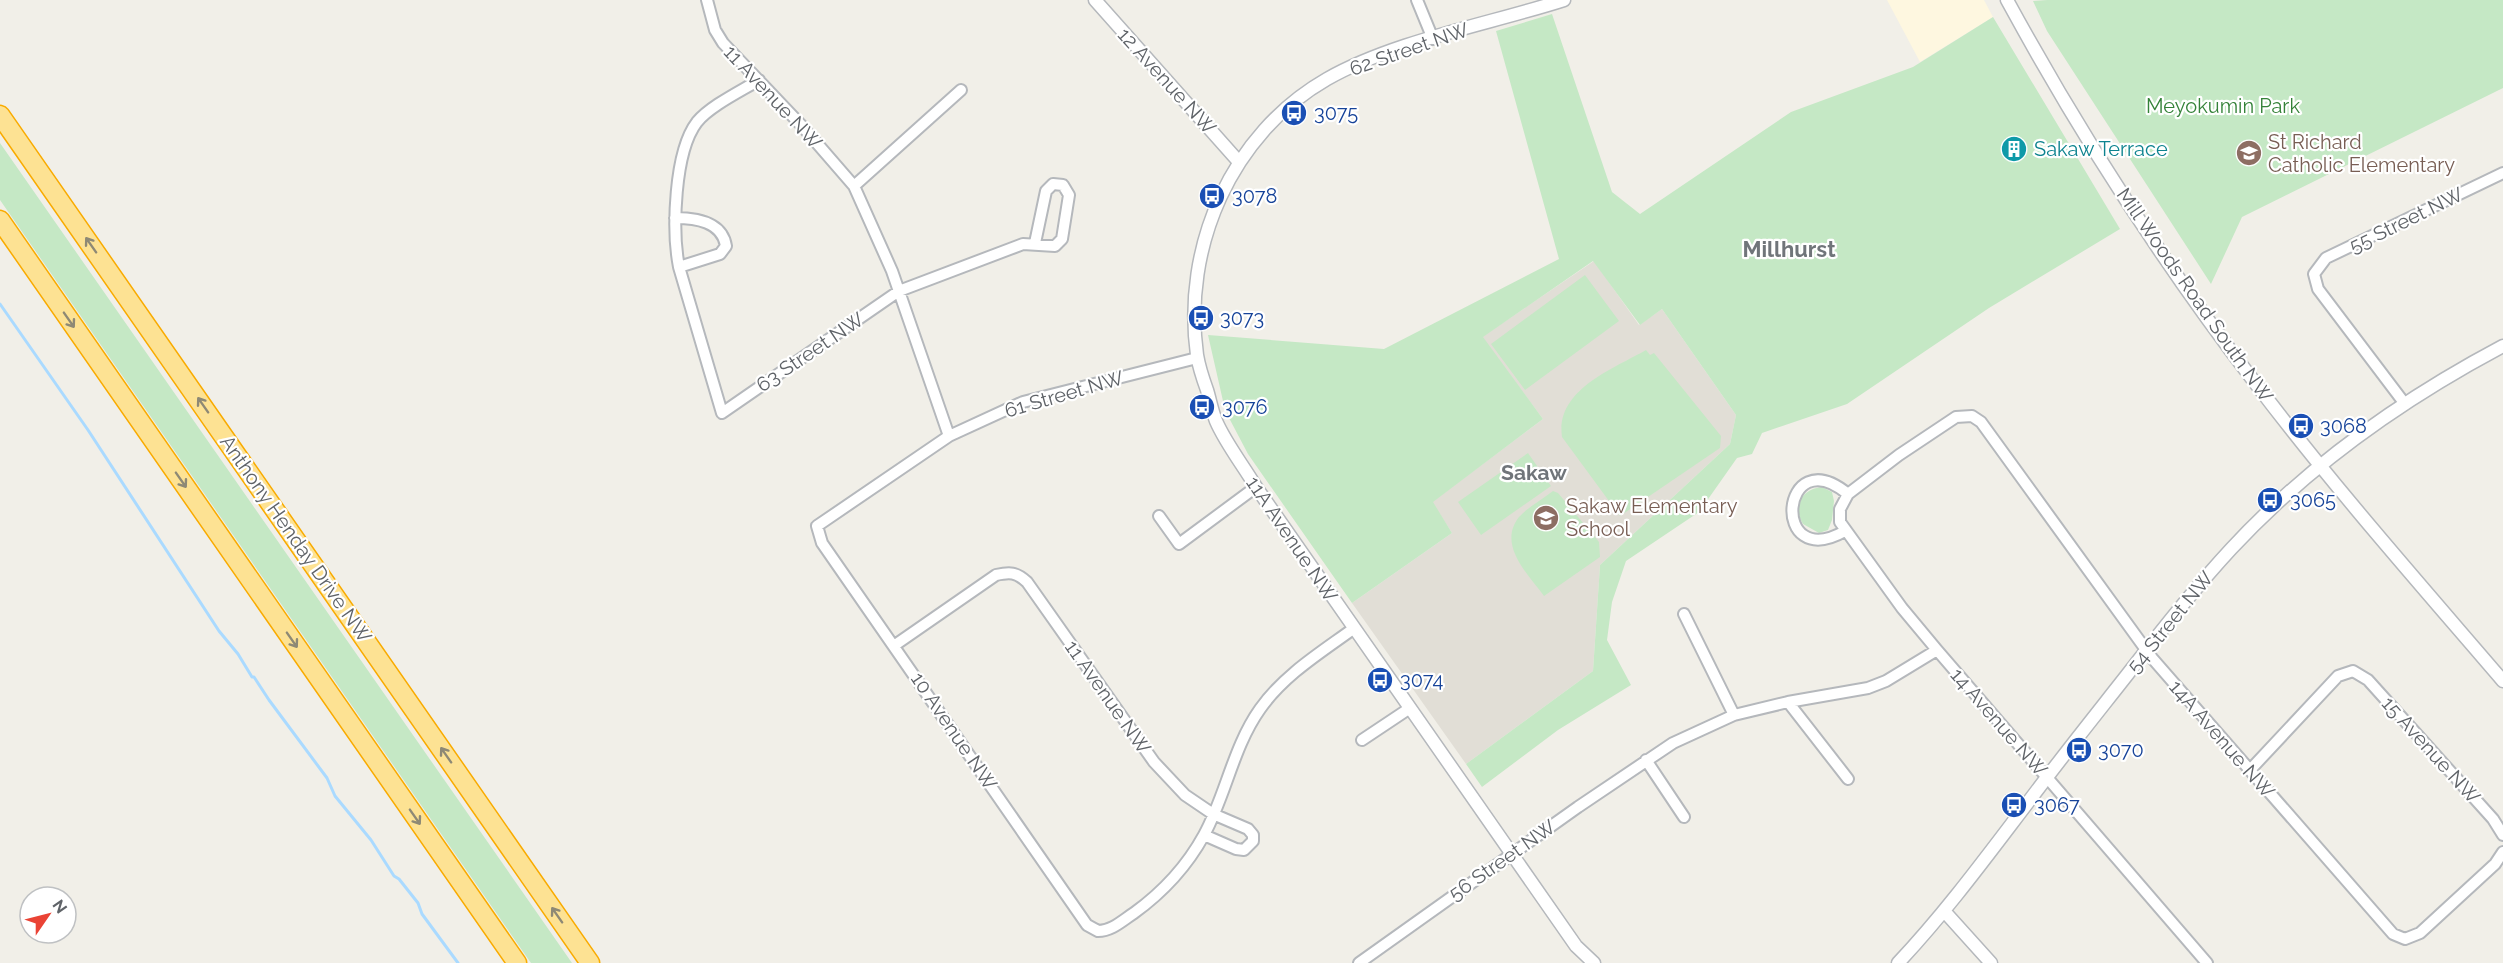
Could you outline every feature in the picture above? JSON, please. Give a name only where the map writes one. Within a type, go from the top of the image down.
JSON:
[{"type":"highway","name":"Anthony Henday Drive NW","points":[[0,115],[591,963]]},
{"type":"highway","points":[[0,220],[517,963]]},
{"type":"street","name":"11 Avenue NW","points":[[707,0],[715,30],[723,44],[759,80],[854,186],[899,291],[949,436]]},
{"type":"street","name":"12 Avenue NW","points":[[1095,0],[1239,162]]},
{"type":"street","points":[[1417,0],[1433,39]]},
{"type":"street","name":"62 Street NW","points":[[1197,358],[1194,312],[1201,249],[1219,201],[1239,162],[1269,123],[1300,97],[1327,79],[1379,55],[1564,0]]},
{"type":"street","name":"Mill Woods Road South NW","points":[[2007,0],[2096,153],[2136,216],[2230,349],[2320,466],[2503,681]]},
{"type":"street","points":[[675,218],[698,218],[706,221],[721,234],[726,246],[720,254],[678,267],[675,218],[683,147],[698,121],[759,80]]},
{"type":"street","points":[[854,186],[961,90]]},
{"type":"street","name":"55 Street NW","points":[[2405,404],[2318,289],[2314,274],[2326,258],[2503,173]]},
{"type":"street","points":[[899,291],[1023,244],[1035,243],[1051,247],[1062,239],[1069,195],[1063,185],[1053,184],[1046,191],[1035,243]]},
{"type":"street","name":"63 Street NW","points":[[678,267],[722,413],[899,291]]},
{"type":"street","name":"54 Street NW","points":[[1898,963],[1945,912],[2046,777],[2146,650],[2231,549],[2320,466],[2405,404],[2503,346]]},
{"type":"street","name":"61 Street NW","points":[[817,526],[949,436],[1023,402],[1197,358]]},
{"type":"street","name":"11A Avenue NW","points":[[1197,358],[1216,421],[1256,487],[1576,946],[1594,963]]},
{"type":"street","name":"14A Avenue NW","points":[[1848,494],[1956,417],[1972,416],[1981,422],[2146,650],[2389,931],[2405,939],[2420,933],[2495,864],[2503,852]]},
{"type":"street","points":[[1810,481],[1827,481],[1848,494],[1841,505],[1843,526],[1829,539],[1816,540],[1799,531],[1791,513],[1796,494],[1802,486],[1810,481]]},
{"type":"street","points":[[1159,516],[1179,544],[1256,487]]},
{"type":"street","name":"10 Avenue NW","points":[[817,526],[822,543],[895,645],[1087,925],[1098,931],[1111,928],[1147,903],[1180,871],[1204,835]]},
{"type":"street","name":"14 Avenue NW","points":[[1843,526],[1937,650],[2207,963]]},
{"type":"street","name":"11 Avenue NW","points":[[895,645],[996,575],[1011,572],[1018,574],[1027,582],[1154,762],[1185,795],[1213,814],[1248,829],[1253,835],[1252,841],[1244,850],[1236,849],[1204,835]]},
{"type":"street","points":[[1684,614],[1734,716]]},
{"type":"street","points":[[1204,835],[1246,730],[1262,706],[1291,673],[1353,629]]},
{"type":"street","name":"56 Street NW","points":[[1359,963],[1511,854],[1673,743],[1734,716],[1788,702],[1868,688],[1886,681],[1937,650]]},
{"type":"street","name":"15 Avenue NW","points":[[2250,770],[2338,676],[2353,671],[2368,680],[2493,819],[2503,835]]},
{"type":"street","points":[[1788,702],[1848,779]]},
{"type":"street","points":[[1362,740],[1410,708]]},
{"type":"street","points":[[1646,760],[1684,817]]},
{"type":"street","points":[[1945,912],[1991,963]]},
{"type":"shaded area","points":[[1887,0],[1984,0],[1993,17],[1920,62]]},
{"type":"shaded area","name":"Sakaw Elementary School","points":[[1594,261],[1639,325],[1662,309],[1736,415],[1730,444],[1600,565],[1593,671],[1466,764],[1352,603],[1452,533],[1432,502],[1543,419],[1482,337]]},
{"type":"green space","name":"Meyokumin Park","points":[[2503,0],[2503,88],[2242,217],[2211,284],[2047,31],[2033,1]]},
{"type":"green space","points":[[1552,14],[1612,192],[1640,214],[1791,112],[1913,67],[1993,17],[2120,229],[1989,308],[1847,404],[1762,433],[1752,454],[1737,458],[1699,512],[1626,561],[1612,602],[1607,640],[1631,685],[1558,730],[1482,787],[1466,764],[1593,671],[1600,565],[1730,444],[1736,415],[1662,309],[1640,325],[1593,261],[1483,337],[1543,419],[1433,502],[1452,533],[1352,603],[1248,454],[1228,416],[1208,335],[1384,349],[1559,259],[1496,31]]},
{"type":"green space","points":[[0,143],[572,963],[531,963],[0,200]]},
{"type":"green space","points":[[1585,275],[1619,321],[1525,390],[1491,344]]},
{"type":"green space","points":[[1646,350],[1650,355],[1654,353],[1721,436],[1720,448],[1620,516],[1562,437],[1562,421],[1568,406],[1589,383]]},
{"type":"green space","points":[[1528,453],[1551,486],[1481,535],[1458,502]]},
{"type":"green space","points":[[1822,487],[1832,492],[1834,501],[1832,520],[1828,530],[1819,533],[1803,524],[1798,511],[1800,500],[1804,495],[1815,488]]},
{"type":"green space","points":[[1553,491],[1558,493],[1599,542],[1600,557],[1544,596],[1517,559],[1511,538],[1519,517]]},
{"type":"waterway","points":[[0,304],[88,430],[219,631],[327,778],[335,796],[371,840],[394,876],[418,903],[422,914],[458,963]]},
{"type":"place","name":"3075","points":[[1294,113]]},
{"type":"place","name":"Sakaw Terrace","points":[[2014,149]]},
{"type":"place","name":"St Richard Catholic Elementary","points":[[2249,153]]},
{"type":"place","name":"3078","points":[[1212,196]]},
{"type":"place","name":"3073","points":[[1201,318]]},
{"type":"place","name":"3076","points":[[1202,407]]},
{"type":"place","name":"3068","points":[[2301,426]]},
{"type":"place","name":"3065","points":[[2270,500]]},
{"type":"place","name":"Sakaw Elementary School","points":[[1546,518]]},
{"type":"place","name":"3074","points":[[1380,680]]},
{"type":"place","name":"3070","points":[[2079,750]]},
{"type":"place","name":"3067","points":[[2014,805]]},
{"type":"district","name":"Millhurst","points":[[1789,249]]},
{"type":"district","name":"Sakaw","points":[[1534,473]]}]
